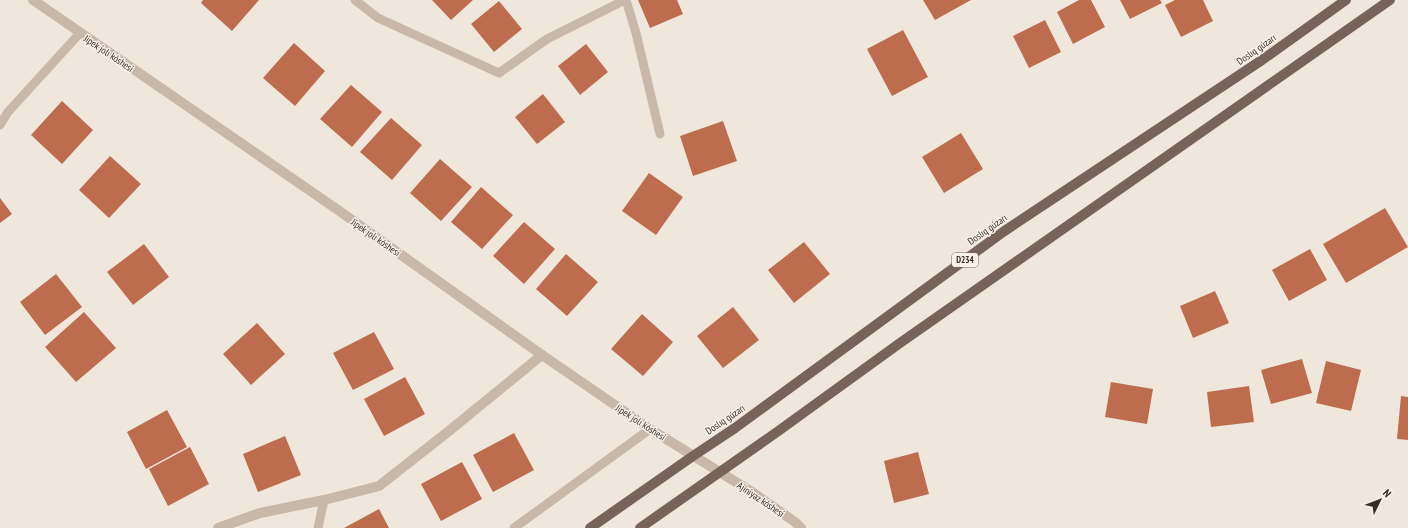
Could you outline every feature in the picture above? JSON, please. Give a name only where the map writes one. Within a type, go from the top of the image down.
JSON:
[{"type":"main road","name":"Doslıq gúzarı","points":[[590,528],[735,428],[1003,232],[1262,60],[1346,0]]},
{"type":"main road","points":[[640,528],[778,432],[906,338],[1390,0]]},
{"type":"street","name":"Jipek jolı kóshesi","points":[[33,0],[338,210],[542,355],[650,429],[719,472]]},
{"type":"street","points":[[218,528],[260,513],[324,500],[379,486],[450,431],[542,355]]},
{"type":"street","name":"Ajiniyaz kóshesi","points":[[719,472],[752,492],[795,522],[801,528]]},
{"type":"lane","points":[[355,0],[378,18],[499,72],[547,39],[626,0],[636,33],[660,134]]},
{"type":"lane","points":[[0,125],[8,112],[80,33]]},
{"type":"lane","points":[[514,528],[650,429]]},
{"type":"lane","points":[[318,528],[324,500]]},
{"type":"building","points":[[203,0],[259,0],[232,31],[201,3]]},
{"type":"building","points":[[432,0],[473,0],[451,20]]},
{"type":"building","points":[[638,0],[677,0],[683,14],[650,28]]},
{"type":"building","points":[[923,0],[971,0],[935,20]]},
{"type":"building","points":[[1079,0],[1091,0],[1105,27],[1073,44],[1057,12]]},
{"type":"building","points":[[1120,0],[1160,0],[1162,3],[1130,19]]},
{"type":"building","points":[[1175,0],[1203,0],[1213,21],[1181,37],[1165,5]]},
{"type":"building","points":[[499,1],[522,29],[494,52],[471,24]]},
{"type":"building","points":[[1045,20],[1061,52],[1029,68],[1013,36]]},
{"type":"building","points":[[903,30],[928,77],[892,96],[867,49]]},
{"type":"building","points":[[294,43],[325,71],[295,106],[263,78]]},
{"type":"building","points":[[586,44],[608,72],[580,95],[558,66]]},
{"type":"building","points":[[351,85],[382,112],[352,147],[320,119]]},
{"type":"building","points":[[543,94],[565,122],[537,144],[515,117]]},
{"type":"building","points":[[62,101],[93,130],[62,164],[31,135]]},
{"type":"building","points":[[391,118],[422,145],[392,180],[360,152]]},
{"type":"building","points":[[723,121],[737,161],[693,176],[680,136]]},
{"type":"building","points":[[961,133],[983,169],[944,193],[922,157]]},
{"type":"building","points":[[110,156],[141,184],[109,218],[79,190]]},
{"type":"building","points":[[440,159],[472,187],[441,221],[410,193]]},
{"type":"building","points":[[649,173],[683,197],[656,235],[622,211]]},
{"type":"building","points":[[481,187],[513,215],[482,249],[451,222]]},
{"type":"building","points":[[0,198],[12,214],[0,223]]},
{"type":"building","points":[[1385,208],[1408,247],[1346,283],[1323,244]]},
{"type":"building","points":[[524,222],[555,249],[524,284],[493,256]]},
{"type":"building","points":[[804,242],[830,274],[794,303],[768,270]]},
{"type":"building","points":[[144,244],[169,277],[133,305],[107,272]]},
{"type":"building","points":[[1310,249],[1327,280],[1289,301],[1272,270]]},
{"type":"building","points":[[566,254],[598,282],[567,316],[536,289]]},
{"type":"building","points":[[56,274],[82,307],[45,335],[20,302]]},
{"type":"building","points":[[1215,291],[1229,323],[1193,338],[1180,306]]},
{"type":"building","points":[[733,307],[759,340],[723,368],[697,336]]},
{"type":"building","points":[[84,312],[116,348],[76,382],[45,347]]},
{"type":"building","points":[[642,314],[673,342],[643,376],[611,349]]},
{"type":"building","points":[[257,323],[285,354],[251,385],[223,354]]},
{"type":"building","points":[[374,332],[394,369],[353,390],[333,353]]},
{"type":"building","points":[[1302,359],[1312,393],[1271,404],[1261,370]]},
{"type":"building","points":[[1326,361],[1361,370],[1351,411],[1316,403]]},
{"type":"building","points":[[405,377],[425,414],[384,436],[364,399]]},
{"type":"building","points":[[1111,382],[1153,389],[1147,424],[1105,417]]},
{"type":"building","points":[[1249,386],[1254,422],[1211,427],[1207,392]]},
{"type":"building","points":[[1401,396],[1408,397],[1408,440],[1397,439]]},
{"type":"building","points":[[167,410],[187,447],[146,469],[127,432]]},
{"type":"building","points":[[514,433],[534,470],[493,492],[473,455]]},
{"type":"building","points":[[285,436],[301,475],[258,492],[243,454]]},
{"type":"building","points":[[190,447],[209,484],[168,506],[149,469]]},
{"type":"building","points":[[918,452],[929,494],[894,503],[884,461]]},
{"type":"building","points":[[462,462],[482,499],[441,521],[421,484]]},
{"type":"building","points":[[379,509],[389,528],[344,528]]}]
